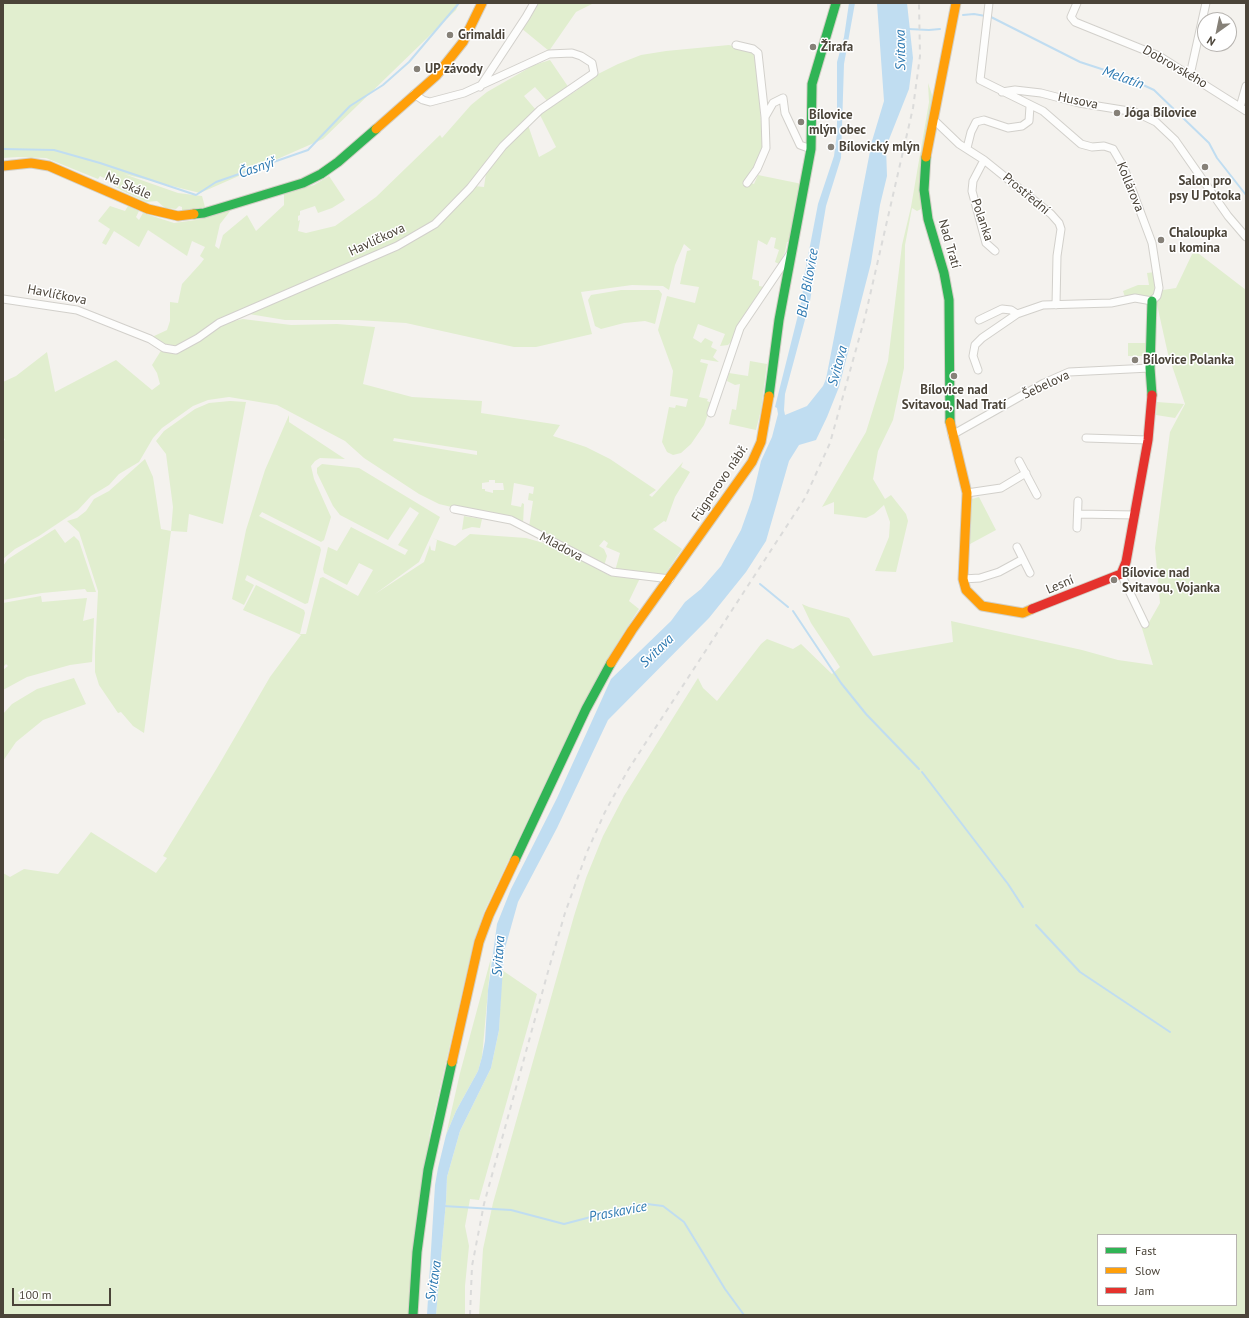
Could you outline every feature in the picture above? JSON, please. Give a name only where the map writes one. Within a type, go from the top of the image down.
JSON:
[{"type":"street","points":[[414,94],[436,76],[464,42],[482,3]]},
{"type":"street","points":[[480,87],[534,3]]},
{"type":"street","name":"Fügnerovo nábř.","points":[[413,1315],[414,1278],[428,1170],[480,942],[489,914],[586,709],[605,674],[632,630],[670,579],[752,462],[758,451],[765,426],[779,320],[790,254],[811,149],[812,84],[836,3]]},
{"type":"street","name":"Nad Tratí","points":[[956,3],[925,161],[924,190],[928,219],[944,272],[949,300],[950,423],[967,493],[964,579]]},
{"type":"street","points":[[989,3],[980,80],[1002,92]]},
{"type":"street","name":"Dobrovského","points":[[1077,3],[1071,17],[1075,22],[1145,48],[1190,74],[1243,109]]},
{"type":"street","points":[[1190,74],[1206,3]]},
{"type":"street","points":[[736,45],[753,49],[758,53],[766,117],[766,148],[757,169],[747,183]]},
{"type":"street","name":"Havlíčkova","points":[[3,299],[77,310],[150,339],[164,348],[176,350],[198,338],[219,323],[397,246],[435,224],[470,188],[503,146],[540,110],[594,73],[592,63],[581,56],[572,53],[549,54],[480,87],[464,93],[435,101],[425,101],[414,94]]},
{"type":"street","points":[[1243,109],[1246,86]]},
{"type":"street","name":"Husova","points":[[1002,92],[1015,90],[1041,93],[1079,103],[1135,112],[1156,122],[1175,140],[1228,216],[1246,237]]},
{"type":"street","name":"Kollárova","points":[[1002,92],[1043,111],[1081,144],[1092,147],[1104,146],[1112,149],[1118,157],[1124,168],[1152,243],[1159,288],[1157,296],[1152,301]]},
{"type":"street","name":"Na Skále","points":[[3,166],[18,163],[36,163],[58,169],[148,209],[169,215],[192,215],[303,183],[321,174],[338,162],[414,94]]},
{"type":"street","points":[[766,117],[773,103],[783,98],[785,113],[800,145],[811,149]]},
{"type":"street","points":[[967,148],[971,132],[976,122],[984,120],[1008,128],[1022,126],[1029,121],[1030,106]]},
{"type":"street","points":[[933,119],[959,144],[984,160]]},
{"type":"street","name":"Polanka","points":[[984,160],[973,181],[972,191],[986,242],[995,251]]},
{"type":"street","name":"Prostřední","points":[[984,160],[1051,214],[1059,224],[1061,229],[1057,256],[1056,305]]},
{"type":"street","name":"Fügnerovo nábř.","points":[[711,413],[740,328],[790,254]]},
{"type":"street","points":[[978,370],[973,356],[975,345],[982,338],[1017,314],[1042,306],[1111,303],[1135,298],[1152,301],[1150,368],[1152,394],[1148,440],[1126,562],[1121,574],[1145,624]]},
{"type":"street","points":[[979,320],[1002,309],[1011,310],[1017,314]]},
{"type":"street","name":"Šebelova","points":[[952,435],[1044,383],[1069,372],[1104,369],[1150,368]]},
{"type":"street","points":[[1086,438],[1148,440]]},
{"type":"street","points":[[1019,460],[1037,495]]},
{"type":"street","points":[[967,493],[1001,488],[1026,473]]},
{"type":"street","points":[[1077,528],[1078,501]]},
{"type":"street","name":"Mladova","points":[[454,509],[511,520],[612,572],[670,579]]},
{"type":"street","points":[[1078,514],[1134,515]]},
{"type":"street","points":[[1017,547],[1030,573]]},
{"type":"street","points":[[964,579],[980,578],[1000,572],[1023,559]]},
{"type":"street","name":"Lesní","points":[[964,579],[966,590],[982,606],[1023,613],[1121,574]]},
{"type":"green space","points":[[3,3],[459,3],[456,10],[323,139],[200,193],[124,174],[178,193],[202,196],[205,207],[187,211],[182,210],[182,207],[179,206],[176,209],[165,208],[157,201],[146,202],[121,190],[114,186],[114,183],[100,176],[98,179],[46,158],[3,158]]},
{"type":"green space","points":[[536,3],[594,3],[576,12],[549,51],[521,28]]},
{"type":"green space","points":[[729,45],[752,51],[756,55],[754,58],[758,62],[761,125],[765,126],[765,139],[751,183],[754,184],[758,175],[802,184],[789,242],[787,242],[785,252],[779,264],[775,262],[779,250],[774,248],[776,238],[771,237],[767,245],[758,240],[752,279],[759,281],[759,286],[764,287],[732,341],[728,345],[720,346],[725,334],[698,324],[693,338],[701,343],[705,338],[713,342],[711,347],[717,350],[713,357],[719,362],[701,359],[700,362],[708,364],[699,397],[708,399],[707,401],[712,403],[704,425],[691,444],[681,453],[673,455],[667,452],[662,442],[669,407],[675,408],[676,405],[686,407],[688,399],[670,396],[673,371],[658,330],[667,296],[695,303],[699,287],[680,284],[687,251],[691,250],[684,244],[675,265],[669,290],[663,286],[632,285],[581,292],[592,334],[536,347],[514,347],[406,323],[357,320],[285,320],[249,314],[411,241],[474,186],[484,187],[486,173],[499,154],[528,125],[539,157],[556,147],[540,115],[543,111],[576,91],[596,75],[641,55]]},
{"type":"green space","points":[[550,60],[569,88],[548,102],[535,87],[524,96],[536,110],[469,188],[435,223],[420,233],[209,325],[199,334],[177,348],[170,349],[152,337],[167,330],[170,321],[170,302],[178,303],[182,284],[204,259],[200,256],[205,247],[192,241],[187,256],[148,230],[139,247],[114,231],[106,245],[102,243],[110,229],[98,221],[110,206],[125,211],[128,206],[139,211],[136,217],[139,220],[143,213],[174,223],[196,220],[231,210],[220,224],[215,246],[219,249],[223,235],[247,215],[256,231],[284,205],[284,193],[314,185],[329,176],[345,200],[332,208],[318,213],[315,206],[300,211],[300,215],[298,216],[298,221],[300,220],[298,231],[306,233],[335,226],[376,197],[440,135],[442,138],[471,105],[487,92],[534,65]]},
{"type":"green space","points":[[928,83],[933,98],[923,204],[921,209],[917,211],[912,208],[905,245],[904,368],[893,420],[878,451],[873,479],[885,499],[891,495],[906,514],[908,521],[896,572],[875,571],[889,537],[890,522],[884,505],[874,514],[866,518],[834,514],[834,502],[822,507],[866,432],[888,361],[902,245],[911,207],[929,102]]},
{"type":"green space","points":[[1194,250],[1246,290],[1246,1315],[479,1315],[483,1249],[493,1203],[586,878],[603,836],[624,796],[698,678],[703,688],[717,701],[761,644],[767,639],[793,649],[801,644],[832,674],[840,667],[811,623],[802,604],[849,618],[873,656],[953,642],[951,621],[1082,650],[1118,660],[1153,665],[1141,625],[1148,624],[1160,603],[1155,548],[1170,432],[1185,404],[1168,354],[1156,300],[1163,290],[1176,288]]},
{"type":"green space","points":[[1155,272],[1155,294],[1150,298],[1125,297],[1123,291],[1138,285],[1149,285],[1147,273]]},
{"type":"green space","points":[[621,290],[659,290],[662,294],[655,324],[645,321],[624,323],[601,329],[595,326],[588,300],[591,295]]},
{"type":"green space","points":[[243,319],[291,325],[337,324],[375,327],[363,384],[412,397],[482,401],[481,413],[560,425],[553,436],[586,447],[610,459],[656,490],[649,495],[652,497],[683,462],[681,467],[690,472],[675,497],[666,522],[664,521],[653,529],[682,549],[665,574],[660,575],[615,571],[620,553],[606,547],[608,543],[604,540],[599,546],[604,549],[607,556],[604,566],[529,527],[533,501],[528,500],[529,493],[533,494],[534,487],[514,483],[511,505],[521,507],[522,503],[524,504],[523,524],[439,504],[419,494],[364,458],[345,441],[277,405],[229,397],[208,400],[193,406],[162,428],[153,438],[139,462],[119,474],[109,485],[91,496],[78,510],[39,536],[15,549],[3,559],[3,441],[5,440],[3,436],[3,382],[16,376],[47,352],[55,392],[116,360],[152,390],[160,384],[157,373],[152,365],[162,349],[166,352],[176,352],[224,323]],"holes":[[[394,438],[477,451],[477,455],[393,441]],[[489,480],[495,480],[495,483],[503,483],[504,490],[493,490],[493,493],[482,489],[482,483],[489,482]]]},
{"type":"green space","points":[[1128,343],[1146,343],[1146,356],[1128,356]]},
{"type":"green space","points":[[750,361],[767,364],[761,410],[756,430],[729,424],[732,409],[736,410],[740,384],[735,385],[727,381],[729,373],[748,376]]},
{"type":"green space","points":[[230,401],[246,402],[223,524],[189,514],[187,532],[171,531],[173,507],[166,454],[156,441],[164,431],[195,409],[209,403]]},
{"type":"green space","points":[[1157,402],[1184,404],[1175,418],[1156,415]]},
{"type":"green space","points":[[289,415],[289,422],[345,459],[320,458],[311,466],[314,479],[331,517],[324,540],[321,542],[262,512],[259,516],[320,547],[321,550],[308,603],[305,604],[247,575],[245,580],[254,585],[244,605],[232,599],[246,530],[265,470]]},
{"type":"green space","points":[[145,459],[153,477],[161,529],[171,531],[144,733],[133,726],[121,712],[118,713],[99,685],[95,672],[98,591],[79,532],[67,521],[77,518],[86,511],[94,499],[109,491]]},
{"type":"green space","points":[[322,464],[359,468],[440,517],[419,562],[375,594],[424,562],[430,545],[431,550],[435,551],[437,540],[432,538],[455,546],[470,534],[526,538],[554,546],[611,576],[640,578],[629,601],[639,609],[619,640],[582,706],[484,912],[474,940],[430,1132],[411,1279],[408,1315],[3,1315],[3,873],[10,877],[24,869],[58,874],[91,832],[156,873],[167,858],[163,856],[270,677],[301,635],[243,610],[256,585],[304,610],[305,613],[300,634],[306,634],[320,578],[323,577],[358,596],[373,570],[359,563],[347,585],[324,573],[323,569],[328,547],[337,551],[351,527],[405,555],[408,550],[398,545],[419,513],[410,507],[388,540],[340,515],[333,506],[317,473],[317,468]]},
{"type":"green space","points":[[979,497],[996,530],[970,544],[971,502],[972,499]]},
{"type":"green space","points":[[464,516],[482,519],[480,528],[472,527],[462,530]]},
{"type":"green space","points":[[55,529],[65,543],[74,536],[79,541],[96,592],[87,592],[85,589],[42,593],[3,600],[3,566],[8,559]]},
{"type":"green space","points":[[41,596],[42,602],[87,598],[83,621],[94,618],[92,662],[70,665],[27,677],[3,690],[3,670],[8,666],[6,664],[3,667],[3,603]]},
{"type":"green space","points":[[74,678],[86,704],[43,720],[16,742],[3,761],[3,714],[12,704],[37,689]]},
{"type":"green space","points":[[491,958],[482,1057],[478,1071],[456,1111],[446,1135],[460,1073]]},
{"type":"green space","points":[[502,970],[537,994],[479,1200],[470,1199],[465,1226],[469,1246],[465,1286],[465,1315],[436,1315],[447,1177],[460,1131],[491,1068],[499,1030]]},
{"type":"water","points":[[849,3],[855,3],[844,64],[841,158],[826,206],[810,301],[785,394],[785,415],[807,406],[823,386],[826,379],[872,141],[884,101],[877,3],[907,3],[913,58],[909,89],[886,147],[887,176],[880,205],[871,263],[839,387],[816,440],[799,445],[789,461],[766,541],[746,572],[709,618],[608,720],[557,828],[518,902],[504,952],[499,1030],[491,1068],[460,1131],[447,1177],[436,1315],[427,1315],[435,1185],[438,1168],[446,1135],[456,1111],[478,1071],[482,1057],[485,1041],[488,990],[497,924],[511,889],[557,798],[611,679],[671,621],[685,602],[701,589],[721,566],[741,530],[752,499],[761,461],[772,437],[778,414],[777,408],[775,407],[802,299],[804,277],[818,204],[834,156],[837,133],[837,62],[844,37]]},
{"type":"waterway","name":"Časnýř","points":[[3,149],[54,150],[100,163],[196,195],[216,182],[308,150],[350,106],[383,85],[409,62],[459,3]]},
{"type":"waterway","name":"Melatín","points":[[963,15],[974,14],[991,17],[1080,62],[1126,77],[1154,90],[1209,143],[1217,158],[1246,195]]},
{"type":"waterway","name":"Melatín","points":[[908,29],[940,29]]},
{"type":"waterway","points":[[760,584],[788,607]]},
{"type":"waterway","points":[[793,611],[841,683],[866,714],[919,769]]},
{"type":"waterway","points":[[922,772],[1008,884],[1023,907]]},
{"type":"waterway","points":[[1036,925],[1080,972],[1170,1032]]},
{"type":"waterway","name":"Praskavice","points":[[443,1206],[511,1210],[564,1224],[629,1207],[647,1204],[663,1206],[684,1222],[725,1289],[744,1315]]},
{"type":"railway","points":[[470,1315],[472,1266],[484,1204],[565,913],[587,852],[605,812],[628,770],[805,498],[830,443],[865,317],[913,108],[920,56],[919,3]]},
{"type":"traffic: fast","points":[[769,396],[779,320],[811,149],[812,84],[836,3]]},
{"type":"traffic: fast","points":[[194,214],[204,213],[303,183],[321,174],[338,162],[376,129]]},
{"type":"traffic: fast","points":[[926,157],[924,190],[928,219],[944,273],[949,300],[950,422]]},
{"type":"traffic: fast","points":[[1152,301],[1150,368],[1152,395]]},
{"type":"traffic: fast","points":[[515,860],[586,709],[611,663]]},
{"type":"traffic: fast","points":[[413,1315],[417,1252],[428,1170],[452,1062]]},
{"type":"traffic: slow","points":[[376,129],[436,76],[463,42],[482,3]]},
{"type":"traffic: slow","points":[[926,157],[956,3]]},
{"type":"traffic: slow","points":[[3,166],[31,163],[49,166],[148,209],[178,216],[194,214]]},
{"type":"traffic: slow","points":[[611,663],[632,630],[752,462],[761,442],[769,396]]},
{"type":"traffic: slow","points":[[950,422],[967,493],[963,579],[966,590],[982,606],[1023,613],[1032,609]]},
{"type":"traffic: slow","points":[[452,1062],[479,942],[489,915],[515,860]]},
{"type":"traffic: jam","points":[[1032,609],[1121,574],[1126,562],[1148,440],[1152,395]]},
{"type":"place","name":"Grimaldi","points":[[450,35]]},
{"type":"place","name":"Žirafa","points":[[813,47]]},
{"type":"place","name":"UP závody","points":[[417,69]]},
{"type":"place","name":"Jóga Bílovice","points":[[1117,113]]},
{"type":"place","name":"Bílovice mlýn obec","points":[[801,122]]},
{"type":"place","name":"Bílovický mlýn","points":[[831,147]]},
{"type":"place","name":"Salon pro psy U Potoka","points":[[1205,167]]},
{"type":"place","name":"Chaloupka u komina","points":[[1161,240]]},
{"type":"place","name":"Bílovice Polanka","points":[[1135,360]]},
{"type":"place","name":"Bílovice nad Svitavou, Nad Tratí","points":[[954,376]]},
{"type":"place","name":"Bílovice nad Svitavou, Vojanka","points":[[1114,580]]},
{"type":"water label","name":"Svitava","points":[[901,50]]},
{"type":"water label","name":"BLP Bílovice","points":[[808,283]]},
{"type":"water label","name":"Svitava","points":[[838,366]]},
{"type":"water label","name":"Svitava","points":[[657,651]]},
{"type":"water label","name":"Svitava","points":[[499,956]]},
{"type":"water label","name":"Svitava","points":[[434,1281]]}]
